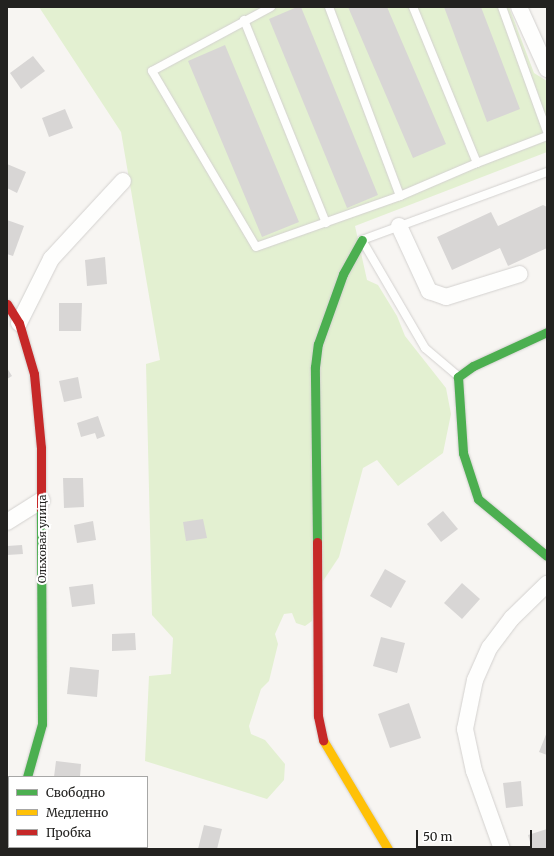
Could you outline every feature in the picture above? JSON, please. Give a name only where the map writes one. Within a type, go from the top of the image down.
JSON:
[{"type":"street","points":[[520,7],[545,59]]},
{"type":"street","points":[[19,323],[51,259],[123,180]]},
{"type":"street","points":[[399,226],[429,291],[446,297],[520,274]]},
{"type":"street","points":[[362,240],[343,274],[318,344],[315,367],[318,716],[322,739],[388,849]]},
{"type":"street","name":"Ольховая улица","points":[[7,304],[19,323],[34,374],[42,500],[42,724],[27,776]]},
{"type":"street","points":[[547,332],[473,366],[458,377],[463,453],[478,498],[542,547],[547,556]]},
{"type":"street","points":[[7,522],[42,500]]},
{"type":"street","points":[[502,849],[474,771],[465,729],[475,680],[490,647],[512,618],[547,584]]},
{"type":"lane","points":[[271,7],[244,20],[152,71],[256,247],[400,196],[477,163],[547,136]]},
{"type":"lane","points":[[329,7],[400,196]]},
{"type":"lane","points":[[413,7],[477,163]]},
{"type":"lane","points":[[502,7],[547,131]]},
{"type":"lane","points":[[244,20],[326,223]]},
{"type":"lane","points":[[458,377],[425,348],[362,240],[547,172]]},
{"type":"green space","points":[[39,7],[509,7],[534,73],[547,81],[547,152],[355,226],[367,280],[378,285],[397,316],[405,336],[446,388],[451,414],[443,453],[398,486],[377,460],[363,468],[339,557],[317,590],[312,621],[305,626],[296,623],[292,613],[284,614],[275,634],[278,644],[269,681],[261,689],[249,726],[251,734],[265,740],[285,764],[284,780],[267,799],[145,761],[149,676],[171,674],[173,638],[152,615],[146,364],[160,360],[121,132]]},
{"type":"building","points":[[297,7],[301,7],[378,195],[347,208],[269,19]]},
{"type":"building","points":[[348,7],[387,7],[446,144],[413,158]]},
{"type":"building","points":[[444,7],[481,7],[520,109],[487,122]]},
{"type":"building","points":[[225,45],[299,222],[262,237],[188,61]]},
{"type":"building","points":[[33,56],[45,71],[21,89],[10,73]]},
{"type":"building","points":[[65,109],[73,128],[49,137],[42,118]]},
{"type":"building","points":[[7,164],[26,172],[17,193],[7,188]]},
{"type":"building","points":[[543,205],[547,207],[547,248],[508,266],[500,248],[452,270],[437,237],[491,212],[498,226]]},
{"type":"building","points":[[7,220],[24,226],[13,256],[7,254]]},
{"type":"building","points":[[105,257],[107,284],[87,286],[85,260]]},
{"type":"building","points":[[59,303],[82,303],[81,331],[59,331]]},
{"type":"building","points":[[7,368],[12,376],[7,379]]},
{"type":"building","points":[[78,377],[82,398],[64,402],[59,381]]},
{"type":"building","points":[[98,416],[105,436],[97,439],[95,433],[81,437],[77,423]]},
{"type":"building","points":[[63,478],[83,478],[84,507],[64,508]]},
{"type":"building","points":[[443,511],[458,529],[441,542],[427,524]]},
{"type":"building","points":[[203,519],[207,538],[186,541],[183,522]]},
{"type":"building","points":[[93,521],[96,540],[77,543],[74,525]]},
{"type":"building","points":[[22,545],[23,554],[7,555],[7,546]]},
{"type":"building","points":[[385,569],[406,581],[391,608],[370,596]]},
{"type":"building","points":[[462,583],[480,599],[462,619],[444,603]]},
{"type":"building","points":[[93,584],[95,604],[72,607],[69,587]]},
{"type":"building","points":[[135,633],[136,650],[112,651],[112,634]]},
{"type":"building","points":[[381,637],[405,643],[397,673],[373,666]]},
{"type":"building","points":[[70,667],[99,670],[97,697],[67,694]]},
{"type":"building","points":[[409,703],[421,738],[390,748],[378,714]]},
{"type":"building","points":[[547,732],[547,755],[539,752]]},
{"type":"building","points":[[56,761],[81,764],[80,776],[54,776]]},
{"type":"building","points":[[521,781],[523,806],[506,808],[503,783]]},
{"type":"building","points":[[204,825],[222,829],[217,849],[198,849]]},
{"type":"building","points":[[547,829],[547,849],[532,849],[528,835]]},
{"type":"building","points":[[460,846],[460,849],[451,849]]},
{"type":"traffic: fast","points":[[317,542],[315,367],[318,344],[343,274],[362,240]]},
{"type":"traffic: fast","points":[[547,332],[473,366],[458,377],[463,453],[478,499],[547,556]]},
{"type":"traffic: fast","points":[[27,776],[42,724],[41,509]]},
{"type":"traffic: slow","points":[[323,740],[388,849]]},
{"type":"traffic: jam","points":[[7,304],[19,323],[34,374],[41,448],[41,509]]},
{"type":"traffic: jam","points":[[317,542],[318,716],[323,740]]}]
